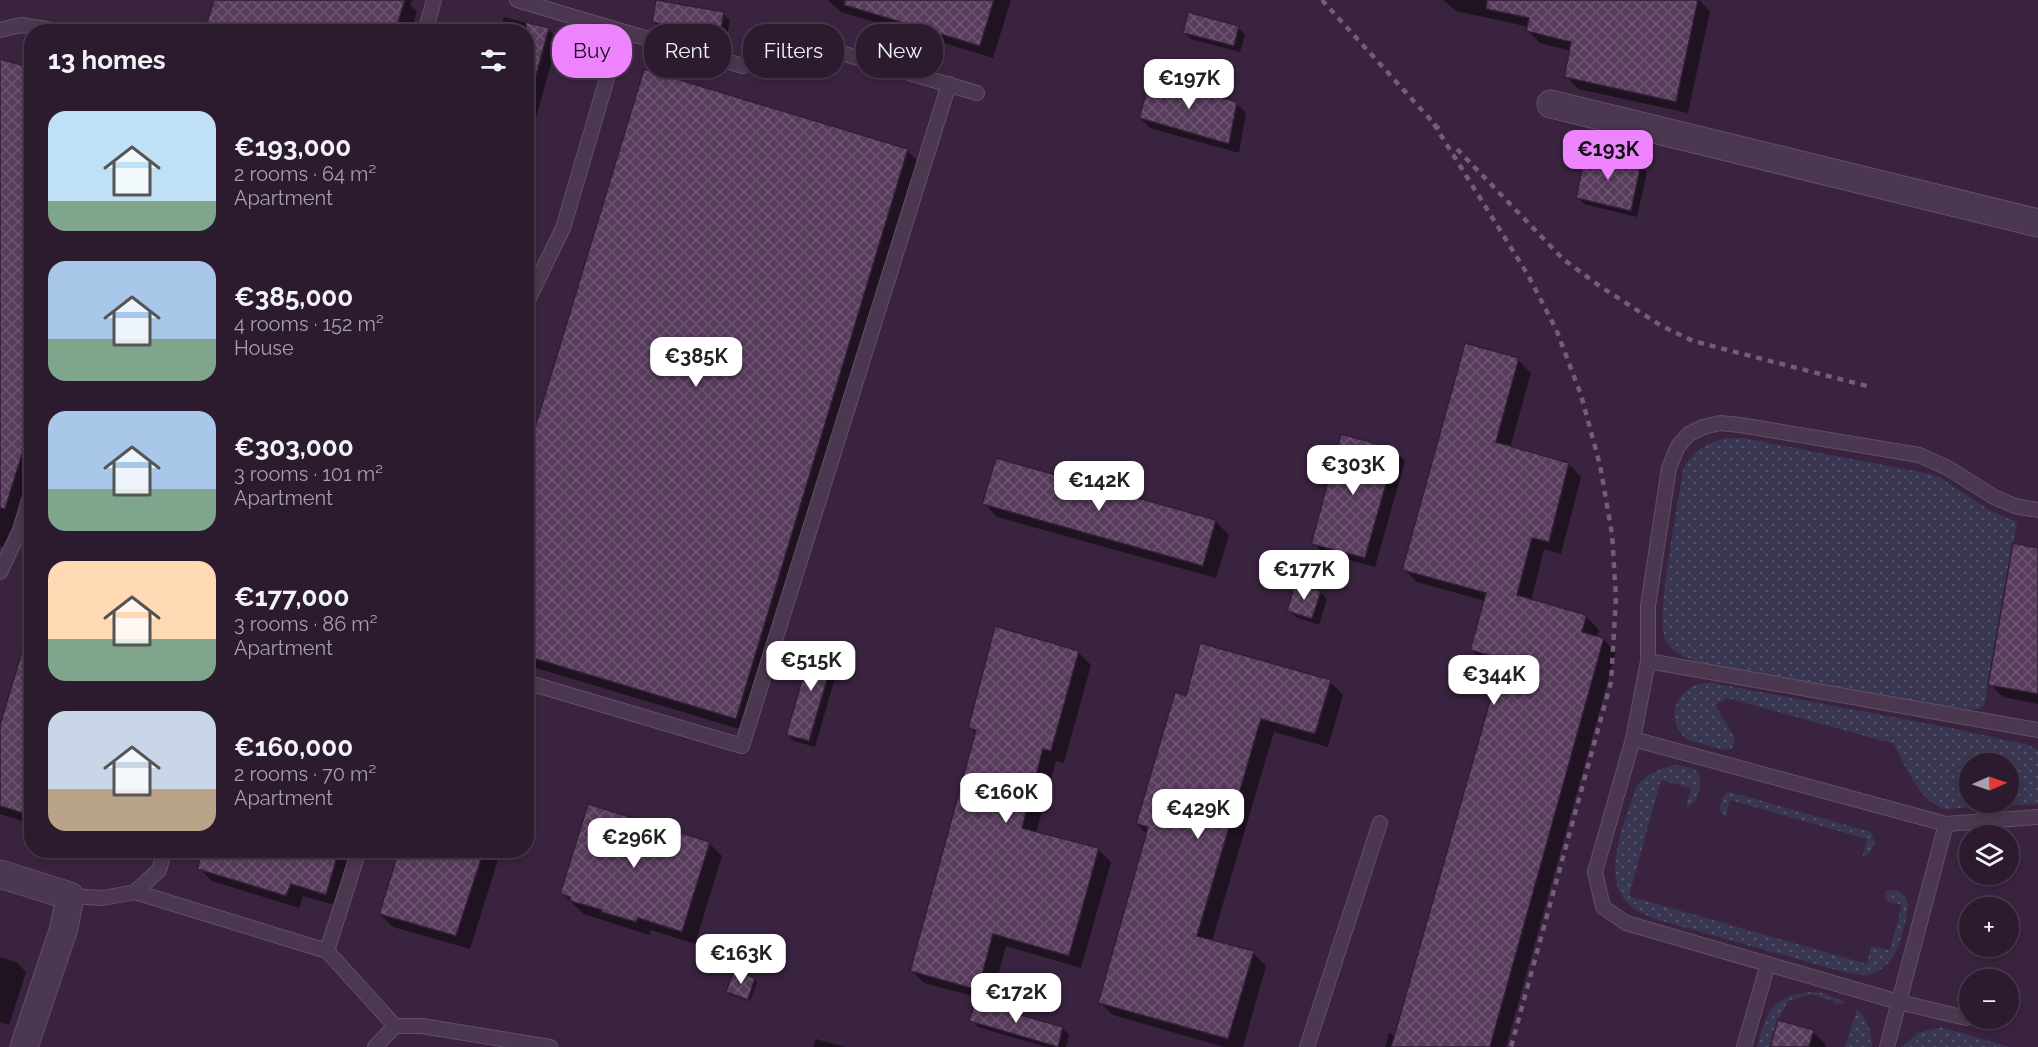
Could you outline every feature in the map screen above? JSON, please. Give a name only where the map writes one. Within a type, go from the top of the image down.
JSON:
[{"type":"street","points":[[1551,105],[2038,222]]},
{"type":"street","points":[[0,874],[70,896],[64,928],[24,1047]]},
{"type":"lane","points":[[427,24],[434,0]]},
{"type":"lane","points":[[517,0],[598,24]]},
{"type":"lane","points":[[0,30],[24,25]]},
{"type":"lane","points":[[632,34],[743,66],[801,41],[977,93]]},
{"type":"lane","points":[[534,287],[562,228],[607,78]]},
{"type":"lane","points":[[534,684],[742,746],[949,84]]},
{"type":"lane","points":[[1959,1016],[1899,1002],[1626,923],[1603,907],[1595,872],[1633,739],[1648,661],[1648,606],[1670,468],[1678,446],[1689,434],[1720,423],[1919,455],[1948,468],[1994,497],[2015,506],[2038,510]]},
{"type":"lane","points":[[0,571],[24,517]]},
{"type":"lane","points":[[1648,661],[2038,730]]},
{"type":"lane","points":[[1633,739],[1946,824],[2038,817]]},
{"type":"lane","points":[[1307,1047],[1380,823]]},
{"type":"lane","points":[[1887,1047],[1946,824]]},
{"type":"lane","points":[[135,892],[159,870],[163,858]]},
{"type":"lane","points":[[327,951],[356,858]]},
{"type":"lane","points":[[70,896],[103,898],[135,892],[327,951],[395,1026]]},
{"type":"lane","points":[[1744,1047],[1768,964]]},
{"type":"lane","points":[[375,1047],[395,1026],[422,1026],[550,1047]]},
{"type":"shaded area","points":[[1726,438],[1743,438],[1930,474],[1941,478],[1989,510],[2017,522],[1988,685],[1984,705],[1980,709],[1963,710],[1699,662],[1684,657],[1671,648],[1665,639],[1663,608],[1683,470],[1701,449]]},
{"type":"shaded area","points":[[1701,683],[1713,683],[1951,728],[2028,745],[2038,750],[2038,804],[2019,805],[2019,753],[1959,753],[1959,808],[1944,809],[1927,798],[1920,790],[1894,744],[1727,698],[1715,705],[1735,738],[1732,749],[1720,749],[1694,742],[1682,735],[1675,719],[1677,703],[1686,691]]},
{"type":"shaded area","points":[[1675,765],[1688,767],[1699,774],[1700,790],[1694,801],[1686,808],[1691,788],[1661,780],[1629,896],[1867,964],[1871,946],[1890,950],[1902,905],[1886,901],[1885,893],[1893,890],[1900,892],[1908,906],[1902,936],[1888,963],[1871,974],[1847,973],[1655,919],[1627,903],[1618,887],[1615,874],[1616,859],[1622,828],[1636,787],[1653,773]]},
{"type":"shaded area","points":[[1731,792],[1871,832],[1875,844],[1868,855],[1863,856],[1867,839],[1730,800],[1725,818],[1720,809],[1721,803],[1726,793]]},
{"type":"shaded area","points":[[1811,992],[1823,993],[1845,1002],[1835,1004],[1833,1001],[1811,994],[1788,1001],[1778,1020],[1770,1047],[1757,1047],[1764,1024],[1773,1008],[1787,997]]},
{"type":"shaded area","points":[[1857,1009],[1869,1026],[1872,1047],[1845,1047]]},
{"type":"shaded area","points":[[1941,1027],[2009,1047],[1901,1047],[1918,1033]]},
{"type":"building","points":[[214,0],[405,0],[398,24],[206,24]]},
{"type":"building","points":[[656,0],[724,12],[722,24],[652,22]]},
{"type":"building","points":[[845,0],[994,0],[980,46],[943,35],[943,24],[907,24],[844,5]]},
{"type":"building","points":[[1487,0],[1698,0],[1676,102],[1564,77],[1571,42],[1526,31],[1529,18],[1486,9]]},
{"type":"building","points":[[1188,12],[1239,26],[1234,46],[1183,33]]},
{"type":"building","points":[[534,24],[549,28],[534,83]]},
{"type":"building","points":[[0,59],[24,66],[24,448],[5,509],[0,508]]},
{"type":"building","points":[[644,69],[644,78],[674,78],[908,149],[736,719],[534,658],[534,431]]},
{"type":"building","points":[[1151,76],[1237,102],[1229,144],[1139,118]]},
{"type":"building","points":[[1586,150],[1641,165],[1631,211],[1576,198]]},
{"type":"building","points":[[1465,343],[1519,358],[1496,442],[1569,463],[1549,542],[1532,538],[1517,595],[1587,615],[1582,632],[1604,638],[1490,1047],[1391,1047],[1502,659],[1470,650],[1486,593],[1402,570]]},
{"type":"building","points":[[1341,434],[1396,449],[1365,558],[1311,544]]},
{"type":"building","points":[[996,458],[1216,520],[1203,566],[982,504]]},
{"type":"building","points":[[2013,543],[2038,548],[2038,694],[1988,685]]},
{"type":"building","points":[[1295,584],[1321,591],[1312,619],[1287,611]]},
{"type":"building","points":[[995,626],[1079,651],[1051,751],[1043,749],[1022,828],[1099,848],[1069,956],[993,934],[978,990],[910,971],[976,730],[968,728]]},
{"type":"building","points":[[813,643],[836,649],[809,741],[786,735]]},
{"type":"building","points":[[1200,643],[1331,680],[1315,734],[1261,719],[1197,936],[1254,951],[1228,1039],[1098,1003],[1148,827],[1136,824],[1175,692],[1186,696]]},
{"type":"building","points":[[24,645],[24,814],[0,806],[0,725]]},
{"type":"building","points":[[588,804],[710,842],[682,932],[638,918],[636,922],[601,912],[602,910],[570,901],[570,897],[560,894]]},
{"type":"building","points":[[200,858],[337,858],[326,895],[291,884],[286,896],[197,869]]},
{"type":"building","points":[[396,858],[481,858],[456,936],[379,914]]},
{"type":"building","points":[[734,970],[755,978],[748,1000],[726,992]]},
{"type":"building","points":[[975,1002],[1063,1027],[1058,1047],[969,1021]]},
{"type":"building","points":[[1778,1020],[1814,1030],[1809,1047],[1770,1047]]},
{"type":"railway","points":[[1322,0],[1439,129]]},
{"type":"railway","points":[[1434,124],[1528,275],[1556,329],[1581,395],[1600,465],[1612,534],[1616,598],[1611,682],[1511,1047]]},
{"type":"railway","points":[[1457,149],[1563,259],[1660,325],[1693,341],[1867,386]]}]
